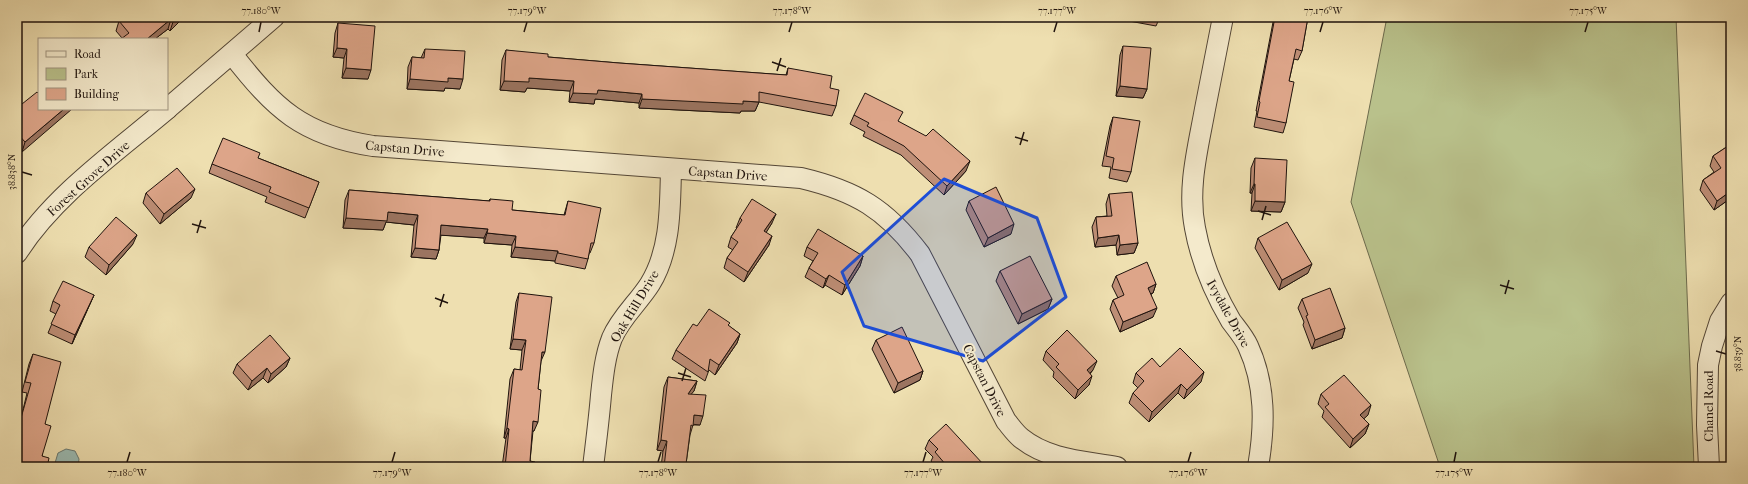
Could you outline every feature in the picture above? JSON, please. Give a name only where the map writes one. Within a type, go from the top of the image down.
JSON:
[{"type":"street","name":"Forest Grove Drive","points":[[168,108],[274,17]]},
{"type":"street","name":"Ivydale Drive","points":[[1223,17],[1195,156],[1192,194],[1195,228],[1203,260],[1215,291],[1231,320],[1247,344],[1261,386],[1264,417],[1262,445],[1258,467]]},
{"type":"street","name":"Capstan Drive","points":[[232,54],[257,86],[277,106],[300,123],[324,135],[348,142],[373,146],[801,178],[828,185],[859,198],[883,214],[903,232],[920,254],[1006,421],[1020,437],[1037,449],[1056,457],[1117,467]]},
{"type":"street","name":"Forest Grove Drive","points":[[17,253],[25,240],[58,203],[166,110]]},
{"type":"street","name":"Oak Hill Drive","points":[[593,467],[605,359],[616,331],[623,319],[650,284],[660,262],[666,243],[670,209],[671,169]]},
{"type":"street","name":"Chanel Road","points":[[1709,467],[1707,425],[1708,365],[1720,321],[1731,303]]},
{"type":"highlighted area","points":[[944,179],[1037,218],[1066,297],[983,361],[864,326],[842,272]]},
{"type":"green space","points":[[1387,17],[1676,17],[1694,467],[1440,467],[1351,202]]},
{"type":"water","points":[[66,449],[75,451],[79,459],[78,467],[58,467],[55,463],[58,453]]},
{"type":"building","points":[[124,17],[178,17],[173,22],[171,19],[148,38],[122,38],[129,33],[119,21]]},
{"type":"building","points":[[1275,17],[1308,17],[1302,51],[1296,49],[1289,81],[1294,82],[1286,123],[1257,117]]},
{"type":"building","points":[[338,23],[375,26],[371,70],[346,68],[347,49],[337,48]]},
{"type":"building","points":[[1123,46],[1151,48],[1147,89],[1120,86]]},
{"type":"building","points":[[425,49],[465,51],[463,79],[448,78],[448,82],[410,79],[412,57],[424,58]]},
{"type":"building","points":[[506,50],[548,54],[548,57],[787,75],[788,68],[832,76],[830,88],[839,90],[836,106],[759,92],[759,102],[743,101],[743,104],[642,99],[642,94],[598,90],[597,94],[573,93],[574,81],[529,78],[529,82],[504,81]]},
{"type":"building","points":[[37,92],[38,110],[63,110],[25,142],[17,133],[17,108]]},
{"type":"building","points":[[865,93],[903,112],[898,121],[926,136],[933,129],[970,161],[947,186],[904,146],[867,126],[869,123],[854,115]]},
{"type":"building","points":[[1113,117],[1140,121],[1131,172],[1112,169],[1114,158],[1106,156]]},
{"type":"building","points":[[223,138],[260,153],[258,158],[319,182],[309,208],[269,192],[271,187],[212,164]]},
{"type":"building","points":[[1731,144],[1731,191],[1717,201],[1703,180],[1721,168],[1713,156]]},
{"type":"building","points":[[1255,158],[1287,160],[1285,202],[1255,201]]},
{"type":"building","points":[[177,168],[195,189],[164,214],[146,193]]},
{"type":"building","points":[[996,187],[1014,224],[988,238],[969,201]]},
{"type":"building","points":[[349,190],[490,201],[490,199],[513,201],[512,210],[565,215],[568,201],[601,208],[594,243],[591,243],[588,259],[558,253],[558,251],[515,247],[516,236],[487,233],[488,229],[441,225],[439,250],[415,248],[418,215],[388,212],[387,221],[346,218]]},
{"type":"building","points":[[1132,192],[1138,243],[1120,245],[1119,235],[1098,238],[1096,217],[1112,216],[1109,194]]},
{"type":"building","points":[[752,199],[776,214],[764,231],[772,236],[748,272],[727,258],[738,242],[731,237],[742,220],[740,218]]},
{"type":"building","points":[[116,217],[137,235],[109,265],[89,247]]},
{"type":"building","points":[[1287,222],[1312,264],[1282,280],[1258,238]]},
{"type":"building","points":[[818,229],[863,256],[845,285],[829,275],[826,279],[809,268],[818,253],[807,247]]},
{"type":"building","points":[[1030,256],[1052,299],[1022,314],[1000,271]]},
{"type":"building","points":[[1147,262],[1156,284],[1148,288],[1157,308],[1123,322],[1113,300],[1124,295],[1116,276]]},
{"type":"building","points":[[63,281],[94,295],[75,335],[51,324],[60,305],[53,301]]},
{"type":"building","points":[[1330,288],[1345,328],[1315,340],[1306,316],[1308,315],[1302,299]]},
{"type":"building","points":[[519,293],[552,297],[545,352],[542,352],[538,389],[541,390],[538,422],[533,421],[530,461],[535,462],[535,467],[505,467],[509,429],[507,428],[514,369],[522,370],[526,340],[513,339]]},
{"type":"building","points":[[709,309],[730,323],[728,325],[740,334],[719,365],[710,359],[708,372],[676,350],[693,324],[697,326]]},
{"type":"building","points":[[902,327],[923,371],[898,383],[876,340]]},
{"type":"building","points":[[1067,330],[1097,361],[1087,370],[1092,376],[1078,390],[1056,367],[1059,364],[1046,351]]},
{"type":"building","points":[[270,335],[290,358],[271,374],[267,368],[252,381],[237,364]]},
{"type":"building","points":[[1180,348],[1204,372],[1187,390],[1181,384],[1152,412],[1133,393],[1144,381],[1136,373],[1152,358],[1160,367]]},
{"type":"building","points":[[33,354],[61,362],[45,424],[51,426],[42,456],[49,458],[47,467],[17,467],[17,417],[21,418],[31,383],[25,382]]},
{"type":"building","points":[[1344,375],[1371,405],[1360,415],[1369,424],[1353,439],[1325,407],[1329,404],[1321,394]]},
{"type":"building","points":[[668,377],[697,381],[688,394],[706,395],[703,416],[694,415],[693,426],[691,425],[686,464],[690,465],[690,467],[664,467],[667,441],[661,440]]},
{"type":"building","points":[[946,424],[984,465],[982,467],[944,467],[946,465],[935,452],[938,449],[929,440]]}]
